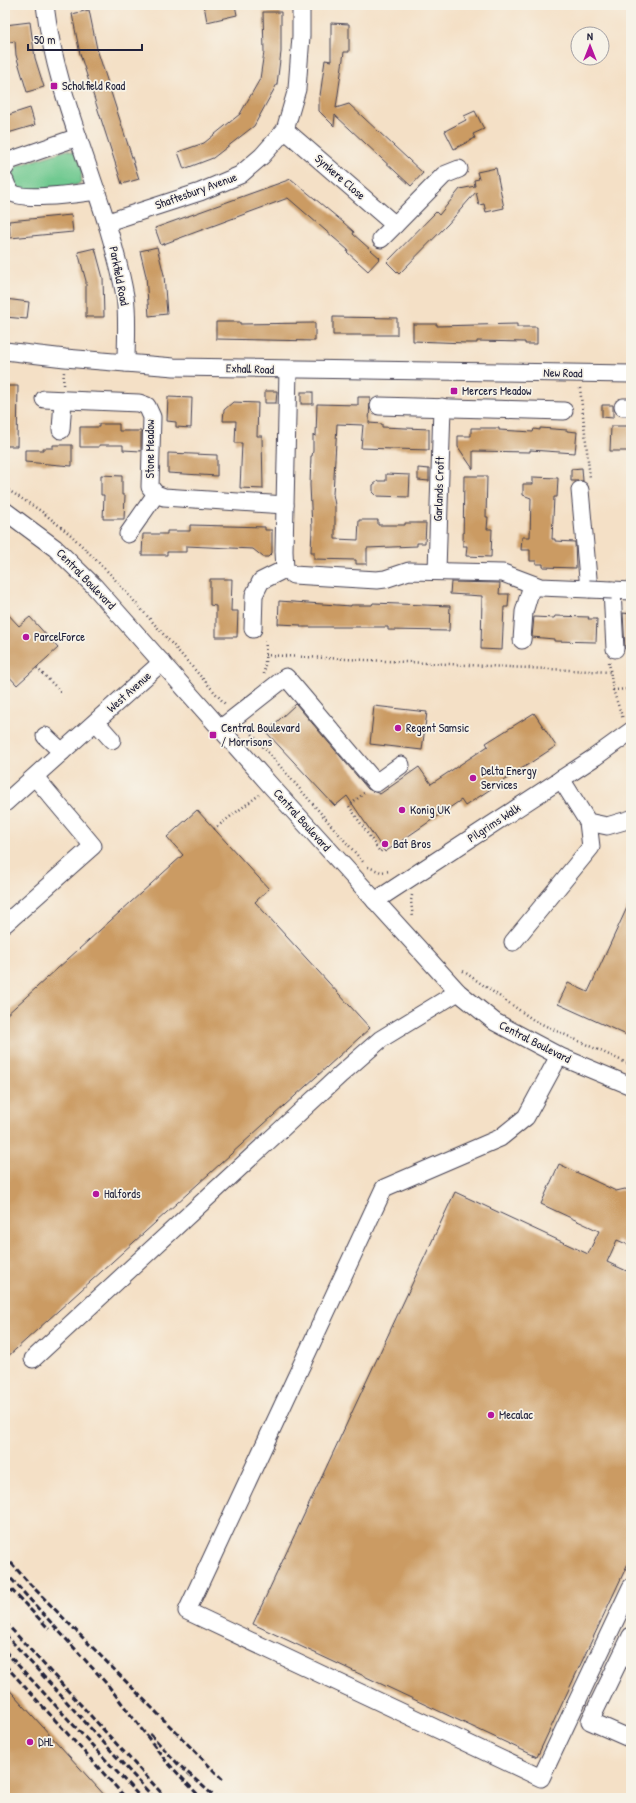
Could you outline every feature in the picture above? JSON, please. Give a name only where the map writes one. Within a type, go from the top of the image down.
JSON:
[{"type":"street","name":"Parkfield Road","points":[[45,5],[48,34],[78,137],[108,222],[125,298],[126,363]]},
{"type":"street","name":"Shaftesbury Avenue","points":[[108,222],[200,192],[240,175],[262,156],[285,130],[297,89],[301,36],[301,5]]},
{"type":"street","name":"Synkere Close","points":[[285,130],[394,225]]},
{"type":"street","points":[[5,168],[9,161],[78,137]]},
{"type":"street","points":[[381,240],[444,175],[459,169]]},
{"type":"street","points":[[5,181],[11,191],[19,195],[31,197],[97,191]]},
{"type":"street","name":"Exhall Road","points":[[5,351],[65,358],[174,367],[288,370],[496,372]]},
{"type":"street","points":[[285,569],[288,370]]},
{"type":"street","name":"New Road","points":[[496,372],[631,374]]},
{"type":"street","name":"Stone Meadow","points":[[44,399],[139,403],[147,406],[152,417],[150,487],[156,494],[164,497],[285,505]]},
{"type":"street","points":[[61,430],[63,400]]},
{"type":"street","points":[[378,406],[564,411]]},
{"type":"street","name":"Garlands Croft","points":[[437,571],[442,407]]},
{"type":"street","points":[[580,490],[590,589]]},
{"type":"street","points":[[128,534],[156,494]]},
{"type":"street","name":"Central Boulevard","points":[[5,511],[56,548],[94,586],[271,786],[458,992],[495,1022],[559,1056],[631,1086]]},
{"type":"street","points":[[285,569],[293,575],[377,580],[385,579],[409,571],[503,573],[540,586],[631,591]]},
{"type":"street","points":[[259,630],[254,595],[261,581],[285,569]]},
{"type":"street","points":[[522,640],[524,612],[532,584]]},
{"type":"street","points":[[612,590],[615,649]]},
{"type":"street","name":"West Avenue","points":[[5,803],[162,662]]},
{"type":"street","points":[[215,723],[232,709],[286,677],[376,783],[401,765]]},
{"type":"street","name":"West Avenue","points":[[96,722],[112,740]]},
{"type":"street","name":"Pilgrims Walk","points":[[375,901],[561,779],[631,731]]},
{"type":"street","points":[[45,736],[62,752]]},
{"type":"street","points":[[5,924],[93,846],[35,777]]},
{"type":"street","points":[[513,942],[592,847],[588,822],[561,779]]},
{"type":"street","points":[[588,822],[608,826],[631,819]]},
{"type":"street","points":[[33,1359],[376,1044],[458,992]]},
{"type":"street","points":[[559,1056],[526,1117],[500,1138],[384,1188],[187,1611],[540,1778],[631,1587]]},
{"type":"street","points":[[631,1636],[590,1720],[631,1739]]},
{"type":"path","points":[[63,400],[65,358]]},
{"type":"path","points":[[5,488],[41,511],[71,535],[105,568],[232,709],[369,868],[382,872],[394,871]]},
{"type":"path","points":[[259,630],[266,655],[262,680]]},
{"type":"path","points":[[266,655],[610,672]]},
{"type":"path","points":[[37,668],[62,693]]},
{"type":"path","points":[[613,690],[631,689]]},
{"type":"path","points":[[215,723],[232,709]]},
{"type":"path","points":[[376,783],[349,806],[380,852],[383,849]]},
{"type":"path","points":[[214,829],[271,786]]},
{"type":"path","points":[[414,890],[410,901],[412,916],[417,922]]},
{"type":"path","points":[[459,967],[465,973],[535,1021],[631,1065]]},
{"type":"green space","points":[[67,150],[76,153],[82,170],[81,182],[77,185],[24,191],[16,185],[13,176],[14,170],[17,166]]},
{"type":"building","points":[[204,5],[235,5],[237,15],[207,22]]},
{"type":"building","points":[[89,10],[97,49],[139,179],[122,184],[80,54],[72,14]]},
{"type":"building","points":[[263,12],[281,12],[281,52],[277,84],[254,126],[213,158],[184,169],[178,152],[204,143],[240,114],[260,79],[264,52]]},
{"type":"building","points":[[30,22],[35,58],[44,87],[27,92],[16,55],[15,41],[5,43],[5,25]]},
{"type":"building","points":[[331,23],[349,24],[349,52],[344,52],[336,108],[349,104],[423,173],[411,186],[335,115],[334,126],[319,111],[319,97],[325,60],[331,61]]},
{"type":"building","points":[[30,108],[35,125],[8,133],[5,124],[5,116]]},
{"type":"building","points":[[475,111],[484,129],[473,134],[475,138],[454,149],[445,131],[466,120],[464,116]]},
{"type":"building","points":[[496,168],[504,208],[486,212],[484,204],[479,205],[476,192],[448,224],[399,274],[387,262],[436,212],[439,215],[460,189],[475,186],[474,180],[479,179],[477,172]]},
{"type":"building","points":[[291,179],[343,222],[354,232],[353,234],[380,258],[368,271],[347,252],[348,250],[288,198],[161,245],[155,228]]},
{"type":"building","points":[[71,215],[73,232],[10,238],[9,221]]},
{"type":"building","points":[[157,247],[164,275],[167,314],[149,316],[146,276],[140,251]]},
{"type":"building","points":[[95,248],[103,278],[104,317],[86,317],[86,281],[78,252]]},
{"type":"building","points":[[5,299],[29,302],[27,319],[5,317]]},
{"type":"building","points":[[333,317],[397,318],[397,335],[333,335]]},
{"type":"building","points":[[216,322],[240,322],[240,324],[315,323],[315,341],[216,339]]},
{"type":"building","points":[[413,324],[437,324],[437,326],[517,324],[517,327],[537,327],[537,344],[525,344],[525,342],[477,341],[477,343],[466,343],[413,341]]},
{"type":"building","points":[[5,386],[18,386],[17,446],[5,446]]},
{"type":"building","points":[[265,391],[277,391],[276,403],[265,403]]},
{"type":"building","points":[[301,392],[313,392],[313,404],[301,404]]},
{"type":"building","points":[[168,397],[192,398],[191,428],[176,427],[176,422],[167,421]]},
{"type":"building","points":[[358,397],[370,397],[369,423],[382,424],[382,427],[429,429],[429,450],[361,448],[363,425],[337,424],[333,494],[335,505],[335,539],[358,540],[359,520],[378,520],[378,525],[426,523],[425,543],[417,543],[417,546],[367,548],[367,564],[356,564],[356,560],[314,559],[314,552],[311,552],[312,528],[310,485],[313,435],[316,436],[317,404],[358,405]]},
{"type":"building","points":[[233,402],[258,403],[257,436],[262,436],[263,489],[240,488],[242,443],[235,443],[236,421],[223,421],[224,410]]},
{"type":"building","points":[[602,405],[613,405],[613,418],[602,417]]},
{"type":"building","points":[[99,424],[119,424],[119,431],[141,431],[141,451],[123,450],[123,445],[80,447],[80,427],[99,427]]},
{"type":"building","points":[[611,426],[630,426],[629,451],[610,451]]},
{"type":"building","points":[[471,428],[499,428],[499,430],[533,432],[534,429],[540,430],[540,428],[577,432],[575,453],[530,450],[530,452],[473,451],[473,469],[458,447],[458,436],[471,436]]},
{"type":"building","points":[[53,445],[72,445],[72,466],[25,462],[25,450],[43,450],[43,448],[53,448]]},
{"type":"building","points":[[168,453],[217,455],[217,476],[168,473]]},
{"type":"building","points":[[418,468],[429,469],[429,481],[418,480]]},
{"type":"building","points":[[582,468],[583,481],[571,481],[571,469]]},
{"type":"building","points":[[386,474],[410,475],[409,497],[377,496],[373,492],[373,485],[378,481],[386,481]]},
{"type":"building","points":[[101,475],[122,476],[122,495],[125,495],[124,519],[103,519],[104,495],[101,495]]},
{"type":"building","points":[[464,476],[487,476],[486,517],[488,517],[487,529],[492,529],[491,557],[466,556],[467,546],[463,546]]},
{"type":"building","points":[[533,477],[558,478],[557,497],[554,497],[552,539],[555,539],[555,541],[575,542],[576,568],[543,567],[543,564],[536,564],[536,561],[530,561],[530,550],[521,550],[522,537],[530,537],[531,498],[523,495],[523,484],[533,484]]},
{"type":"building","points":[[190,525],[265,527],[265,530],[272,530],[272,553],[268,557],[263,557],[253,549],[186,546],[186,552],[167,552],[167,555],[142,555],[143,534],[167,534],[167,531],[190,531]]},
{"type":"building","points":[[210,579],[232,579],[231,611],[238,611],[237,637],[216,637],[216,606],[210,605]]},
{"type":"building","points":[[451,582],[500,583],[499,594],[509,594],[508,607],[504,607],[502,650],[481,649],[482,596],[450,594]]},
{"type":"building","points":[[279,601],[351,606],[372,605],[373,603],[450,606],[449,631],[388,630],[388,627],[300,627],[300,625],[278,624]]},
{"type":"building","name":"ParcelForce","points":[[5,611],[19,626],[30,617],[58,648],[17,685],[5,672]]},
{"type":"building","points":[[623,613],[631,614],[631,649],[625,649]]},
{"type":"building","points":[[555,616],[589,617],[588,619],[597,619],[596,642],[554,641],[554,639],[532,637],[534,617],[554,618]]},
{"type":"building","points":[[296,704],[368,789],[380,794],[419,767],[431,784],[488,746],[486,743],[534,713],[556,746],[465,806],[461,800],[385,852],[347,796],[335,806],[266,732]]},
{"type":"building","name":"Regent Samsic","points":[[374,706],[427,712],[422,750],[370,744]]},
{"type":"building","name":"Halfords","points":[[197,810],[269,889],[255,902],[370,1028],[5,1359],[5,1016],[183,855],[167,837]]},
{"type":"building","points":[[631,899],[631,1037],[558,1004],[568,983],[588,992]]},
{"type":"building","name":"Mecalac","points":[[559,1164],[616,1191],[625,1189],[631,1191],[631,1246],[617,1240],[607,1262],[631,1273],[631,1557],[537,1757],[253,1624],[455,1192],[588,1254],[599,1231],[541,1204]]},
{"type":"building","name":"DHL","points":[[5,1685],[107,1798],[5,1798]]},
{"type":"railway","points":[[5,1556],[28,1582],[224,1781]]},
{"type":"railway","points":[[5,1572],[107,1684],[166,1761],[201,1798]]},
{"type":"railway","points":[[5,1583],[49,1629]]},
{"type":"railway","points":[[5,1622],[166,1798]]},
{"type":"railway","points":[[5,1634],[154,1798]]},
{"type":"railway","points":[[5,1651],[141,1798]]},
{"type":"railway","points":[[5,1665],[126,1798]]},
{"type":"railway","points":[[150,1734],[178,1764],[216,1798]]},
{"type":"place","name":"Scholfield Road","points":[[54,86]]},
{"type":"place","name":"Mercers Meadow","points":[[454,391]]},
{"type":"place","name":"ParcelForce","points":[[26,637]]},
{"type":"place","name":"Regent Samsic","points":[[398,728]]},
{"type":"place","name":"Central Boulevard / Morrisons","points":[[213,735]]},
{"type":"place","name":"Delta Energy Services","points":[[473,778]]},
{"type":"place","name":"Konig UK","points":[[402,810]]},
{"type":"place","name":"Bat Bros","points":[[385,844]]},
{"type":"place","name":"Halfords","points":[[96,1194]]},
{"type":"place","name":"Mecalac","points":[[491,1415]]},
{"type":"place","name":"DHL","points":[[30,1742]]}]
